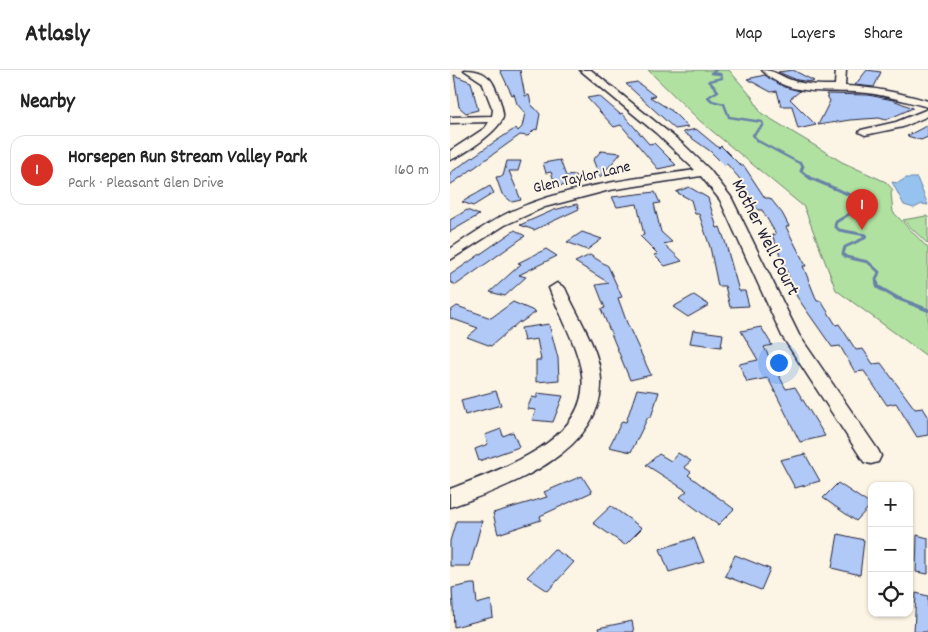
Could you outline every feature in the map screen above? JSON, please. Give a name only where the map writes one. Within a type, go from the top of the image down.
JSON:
[{"type":"street","points":[[450,156],[490,130],[497,119],[498,110],[486,80],[469,70]]},
{"type":"street","name":"Mother Well Court","points":[[585,70],[705,172],[726,200],[791,336],[871,456]]},
{"type":"street","points":[[767,70],[777,78],[790,83],[883,92],[928,104]]},
{"type":"street","points":[[840,87],[841,70]]},
{"type":"street","points":[[865,132],[899,125],[928,112]]},
{"type":"street","points":[[450,120],[497,119]]},
{"type":"street","name":"Glen Taylor Lane","points":[[450,256],[502,221],[552,200],[586,192],[705,172]]},
{"type":"street","points":[[450,498],[527,466],[544,456],[567,437],[587,410],[592,396],[591,370],[557,288]]},
{"type":"green space","points":[[648,70],[729,70],[752,97],[761,113],[842,162],[886,182],[893,190],[891,193],[893,212],[928,248],[928,357],[836,290],[804,207],[700,121]]},
{"type":"green space","points":[[928,217],[928,244],[903,220]]},
{"type":"water","points":[[906,178],[917,178],[928,205],[922,204],[914,208],[904,205],[892,182],[898,183]]},
{"type":"building","points":[[500,70],[520,70],[525,96],[529,95],[532,107],[540,114],[537,130],[535,129],[528,136],[520,135],[450,185],[450,173],[516,128],[518,131],[522,127],[525,113],[517,104],[514,94],[512,95]]},
{"type":"building","points":[[793,70],[814,81],[797,80],[778,72]]},
{"type":"building","points":[[867,70],[881,72],[874,87],[855,85]]},
{"type":"building","points":[[454,75],[471,82],[478,110],[466,113],[459,107]]},
{"type":"building","points":[[765,75],[784,87],[800,91],[790,99],[816,125],[798,129],[792,106],[781,106],[777,91],[771,92],[747,79]]},
{"type":"building","points":[[637,82],[655,96],[650,97],[672,111],[688,127],[675,129],[626,84]]},
{"type":"building","points":[[826,94],[868,95],[893,100],[913,108],[886,120],[879,118],[850,120],[818,125],[830,101]]},
{"type":"building","points":[[599,96],[620,114],[622,113],[649,144],[654,143],[676,165],[658,169],[621,125],[614,127],[587,98]]},
{"type":"building","points":[[928,125],[928,137],[921,140],[907,136]]},
{"type":"building","points":[[696,129],[719,148],[721,146],[741,166],[744,166],[765,198],[770,198],[782,213],[789,226],[786,227],[806,266],[803,266],[817,301],[821,301],[836,325],[839,324],[856,350],[863,349],[873,364],[881,363],[915,409],[923,408],[928,416],[928,435],[917,437],[896,403],[887,405],[864,371],[855,372],[840,346],[832,347],[797,297],[772,235],[776,234],[762,210],[758,210],[739,178],[727,164],[724,165],[710,151],[683,132]]},
{"type":"building","points":[[601,151],[621,153],[600,177],[593,160]]},
{"type":"building","points":[[560,160],[566,176],[575,175],[579,184],[556,186],[551,172],[546,173],[543,163]]},
{"type":"building","points":[[507,161],[521,161],[518,171],[509,171],[521,200],[512,202],[502,194],[496,177],[503,176]]},
{"type":"building","points":[[490,186],[494,193],[473,206],[462,202]]},
{"type":"building","points":[[689,187],[708,198],[717,228],[720,227],[725,241],[739,291],[745,291],[749,306],[730,307],[725,286],[718,286],[710,247],[699,214],[695,214],[691,200],[676,192]]},
{"type":"building","points":[[655,192],[660,203],[654,204],[661,232],[672,242],[664,244],[682,261],[665,266],[654,255],[658,254],[640,236],[644,235],[637,204],[617,207],[612,197]]},
{"type":"building","points":[[577,204],[579,209],[534,230],[520,225],[554,210]]},
{"type":"building","points":[[467,210],[479,215],[450,232],[450,220]]},
{"type":"building","points":[[515,230],[525,236],[456,285],[450,282],[450,275]]},
{"type":"building","points":[[582,232],[602,239],[587,250],[567,242]]},
{"type":"building","points":[[546,249],[557,256],[519,275],[526,277],[505,296],[490,292],[521,264],[518,263]]},
{"type":"building","points":[[590,255],[608,266],[622,297],[618,298],[627,323],[651,375],[630,380],[601,309],[605,308],[596,285],[609,283],[575,262]]},
{"type":"building","points":[[694,295],[709,305],[688,317],[673,307]]},
{"type":"building","points":[[513,302],[536,312],[520,323],[520,321],[491,346],[467,337],[478,328],[450,318],[450,311],[457,306],[491,318]]},
{"type":"building","points":[[549,324],[558,358],[559,380],[536,382],[536,360],[541,360],[537,339],[524,341],[521,328]]},
{"type":"building","points":[[761,327],[772,345],[764,347],[786,389],[795,387],[825,436],[800,442],[768,378],[747,382],[739,364],[758,360],[741,331]]},
{"type":"building","points":[[693,330],[723,334],[721,347],[690,343]]},
{"type":"building","points":[[637,389],[659,392],[651,417],[648,417],[631,452],[609,447],[622,421],[626,422]]},
{"type":"building","points":[[496,391],[501,405],[465,415],[461,400]]},
{"type":"building","points":[[537,393],[563,396],[553,422],[532,420],[536,410],[527,409],[532,397],[537,398]]},
{"type":"building","points":[[501,429],[503,436],[513,432],[519,447],[479,461],[475,449],[488,444],[485,435]]},
{"type":"building","points":[[678,453],[691,461],[684,467],[691,472],[688,475],[734,509],[718,525],[680,497],[687,491],[646,465],[659,454],[671,461]]},
{"type":"building","points":[[805,454],[820,481],[795,488],[780,460]]},
{"type":"building","points":[[582,476],[592,492],[540,516],[541,520],[498,534],[493,513],[547,497],[544,492]]},
{"type":"building","points":[[838,483],[868,503],[868,508],[856,521],[823,498]]},
{"type":"building","points":[[611,506],[642,528],[625,545],[593,523]]},
{"type":"building","points":[[456,521],[482,521],[470,566],[450,566],[450,541]]},
{"type":"building","points":[[838,534],[864,540],[860,575],[832,568]]},
{"type":"building","points":[[917,535],[928,538],[928,574],[916,572]]},
{"type":"building","points":[[694,538],[704,562],[669,572],[660,549]]},
{"type":"building","points":[[554,549],[574,562],[548,591],[527,577]]},
{"type":"building","points":[[735,555],[770,569],[761,590],[725,576]]},
{"type":"building","points":[[475,584],[477,604],[491,600],[493,617],[454,627],[452,588]]},
{"type":"building","points":[[916,593],[928,596],[928,632],[914,632]]},
{"type":"building","points":[[632,621],[634,632],[599,632],[598,628]]},
{"type":"waterway","points":[[716,70],[711,73],[720,74],[722,78],[709,81],[718,91],[708,97],[712,101],[724,104],[729,117],[762,122],[763,125],[753,135],[758,141],[801,164]]},
{"type":"waterway","points":[[801,164],[803,166],[801,171],[810,178],[850,195],[849,200],[856,210],[836,222],[835,226],[839,230],[866,235],[865,238],[845,247],[843,254],[846,257],[868,262],[879,272],[876,280],[877,284]]},
{"type":"waterway","points":[[877,283],[878,287],[897,298],[928,310]]},
{"type":"place","name":"Horsepen Run Stream Valley Park","points":[[862,230]]}]
